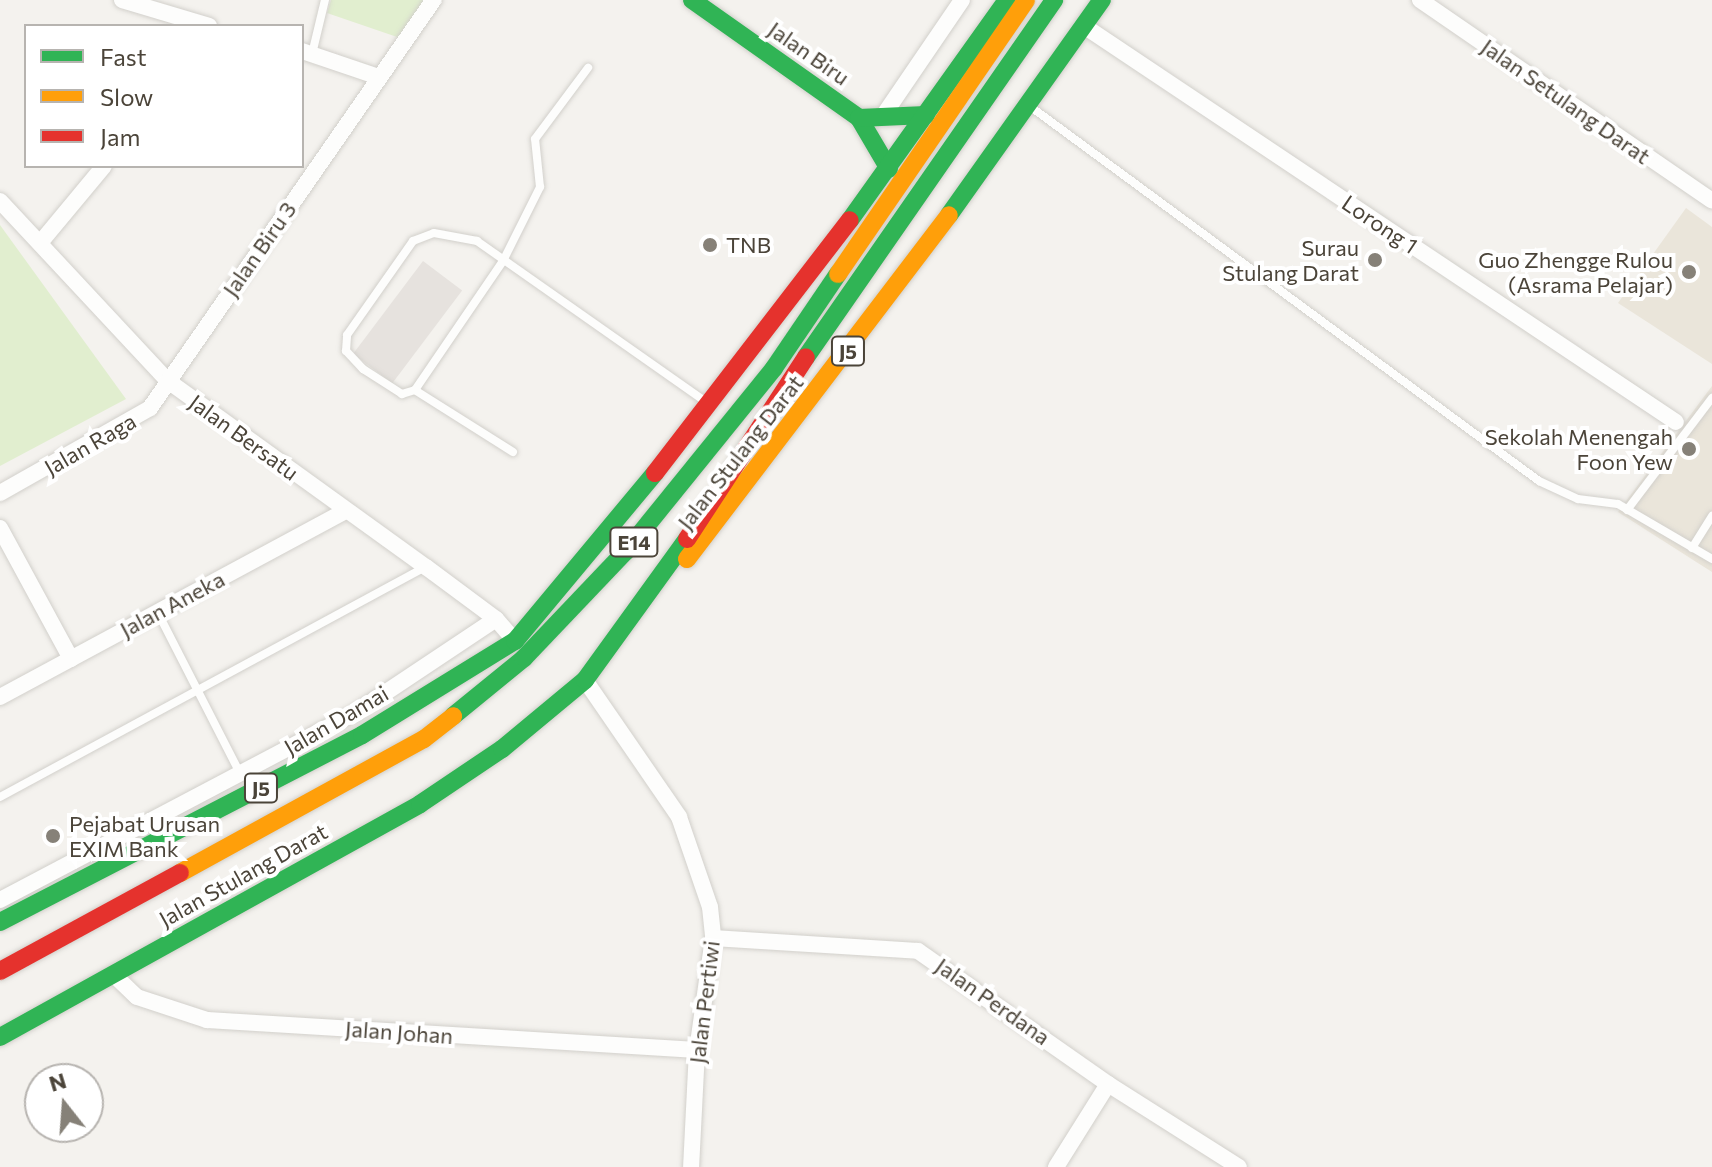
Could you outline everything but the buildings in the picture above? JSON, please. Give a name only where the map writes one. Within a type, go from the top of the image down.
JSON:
[{"type":"main road","name":"Jalan Biru","points":[[692,0],[859,118],[889,169]]},
{"type":"main road","name":"J5","points":[[0,922],[362,735],[515,641],[630,506],[706,402],[889,169],[1007,0]]},
{"type":"main road","name":"E14","points":[[0,971],[92,924],[424,739],[524,658],[626,551],[774,368],[1026,0]]},
{"type":"main road","name":"E14","points":[[656,586],[824,329],[1054,0]]},
{"type":"main road","name":"Jalan Stulang Darat","points":[[3,1039],[420,804],[502,749],[585,680],[656,586],[690,557],[764,463],[1034,109],[1102,0]]},
{"type":"main road","points":[[859,118],[926,115]]},
{"type":"street","points":[[125,0],[203,24]]},
{"type":"street","name":"Jalan Biru 3","points":[[168,381],[434,0]]},
{"type":"street","points":[[883,116],[962,0]]},
{"type":"street","name":"Jalan Setulang Darat","points":[[1420,0],[1712,201]]},
{"type":"street","name":"Lorong 1","points":[[1084,26],[1676,422]]},
{"type":"street","points":[[307,53],[379,77]]},
{"type":"street","points":[[40,243],[102,168]]},
{"type":"street","name":"Jalan Bersatu","points":[[0,201],[168,381],[496,619],[515,641]]},
{"type":"street","name":"Jalan Raga","points":[[0,493],[135,420],[168,381]]},
{"type":"street","name":"Jalan Aneka","points":[[0,697],[345,511]]},
{"type":"street","points":[[0,528],[71,659]]},
{"type":"street","name":"Jalan Damai","points":[[0,900],[355,713],[496,619]]},
{"type":"street","name":"Jalan Pertiwi","points":[[585,680],[679,817],[710,907],[713,938],[697,1050],[691,1167]]},
{"type":"street","name":"Jalan Perdana","points":[[713,938],[918,951],[1108,1084],[1239,1167]]},
{"type":"street","name":"Jalan Johan","points":[[115,976],[137,997],[207,1020],[697,1050]]},
{"type":"street","points":[[1056,1167],[1108,1084]]},
{"type":"lane","points":[[307,53],[325,0]]},
{"type":"lane","points":[[588,68],[535,139],[540,187],[503,261],[415,390],[402,394],[363,369],[346,351],[347,335],[413,241],[434,233],[460,236],[477,241],[503,261],[706,402]]},
{"type":"lane","points":[[1034,109],[1539,481],[1578,499],[1627,510],[1712,559]]},
{"type":"lane","points":[[415,390],[513,452]]},
{"type":"lane","points":[[1627,510],[1712,398]]},
{"type":"lane","points":[[1692,548],[1712,516]]},
{"type":"lane","points":[[0,797],[426,567]]},
{"type":"lane","points":[[157,612],[240,773]]},
{"type":"shaded area","points":[[1686,208],[1712,227],[1712,364],[1618,303]]},
{"type":"shaded area","points":[[423,261],[462,290],[392,383],[353,354]]},
{"type":"shaded area","name":"Sekolah Menengah Foon Yew","points":[[1712,386],[1712,572],[1618,512]]},
{"type":"green space","points":[[331,0],[426,0],[400,38],[327,13]]},
{"type":"green space","points":[[0,225],[126,399],[0,466]]},
{"type":"traffic: fast","points":[[692,0],[859,118],[889,169]]},
{"type":"traffic: fast","points":[[850,220],[1007,0]]},
{"type":"traffic: fast","points":[[806,357],[1054,0]]},
{"type":"traffic: fast","points":[[949,215],[1102,0]]},
{"type":"traffic: fast","points":[[859,118],[926,115]]},
{"type":"traffic: fast","points":[[453,716],[524,658],[626,551],[774,368],[838,274]]},
{"type":"traffic: fast","points":[[0,922],[362,735],[515,641],[655,473]]},
{"type":"traffic: fast","points":[[0,1037],[420,804],[502,749],[585,680],[687,539]]},
{"type":"traffic: slow","points":[[838,274],[1026,0]]},
{"type":"traffic: slow","points":[[687,559],[949,215]]},
{"type":"traffic: slow","points":[[180,873],[424,739],[453,716]]},
{"type":"traffic: jam","points":[[655,473],[850,220]]},
{"type":"traffic: jam","points":[[687,539],[806,357]]},
{"type":"traffic: jam","points":[[0,971],[180,873]]},
{"type":"place","name":"TNB","points":[[710,245]]},
{"type":"place","name":"Surau Stulang Darat","points":[[1375,260]]},
{"type":"place","name":"Guo Zhengge Rulou (Asrama Pelajar)","points":[[1689,272]]},
{"type":"place","name":"Sekolah Menengah Foon Yew","points":[[1689,449]]},
{"type":"place","name":"Pejabat Urusan EXIM Bank","points":[[53,836]]}]
